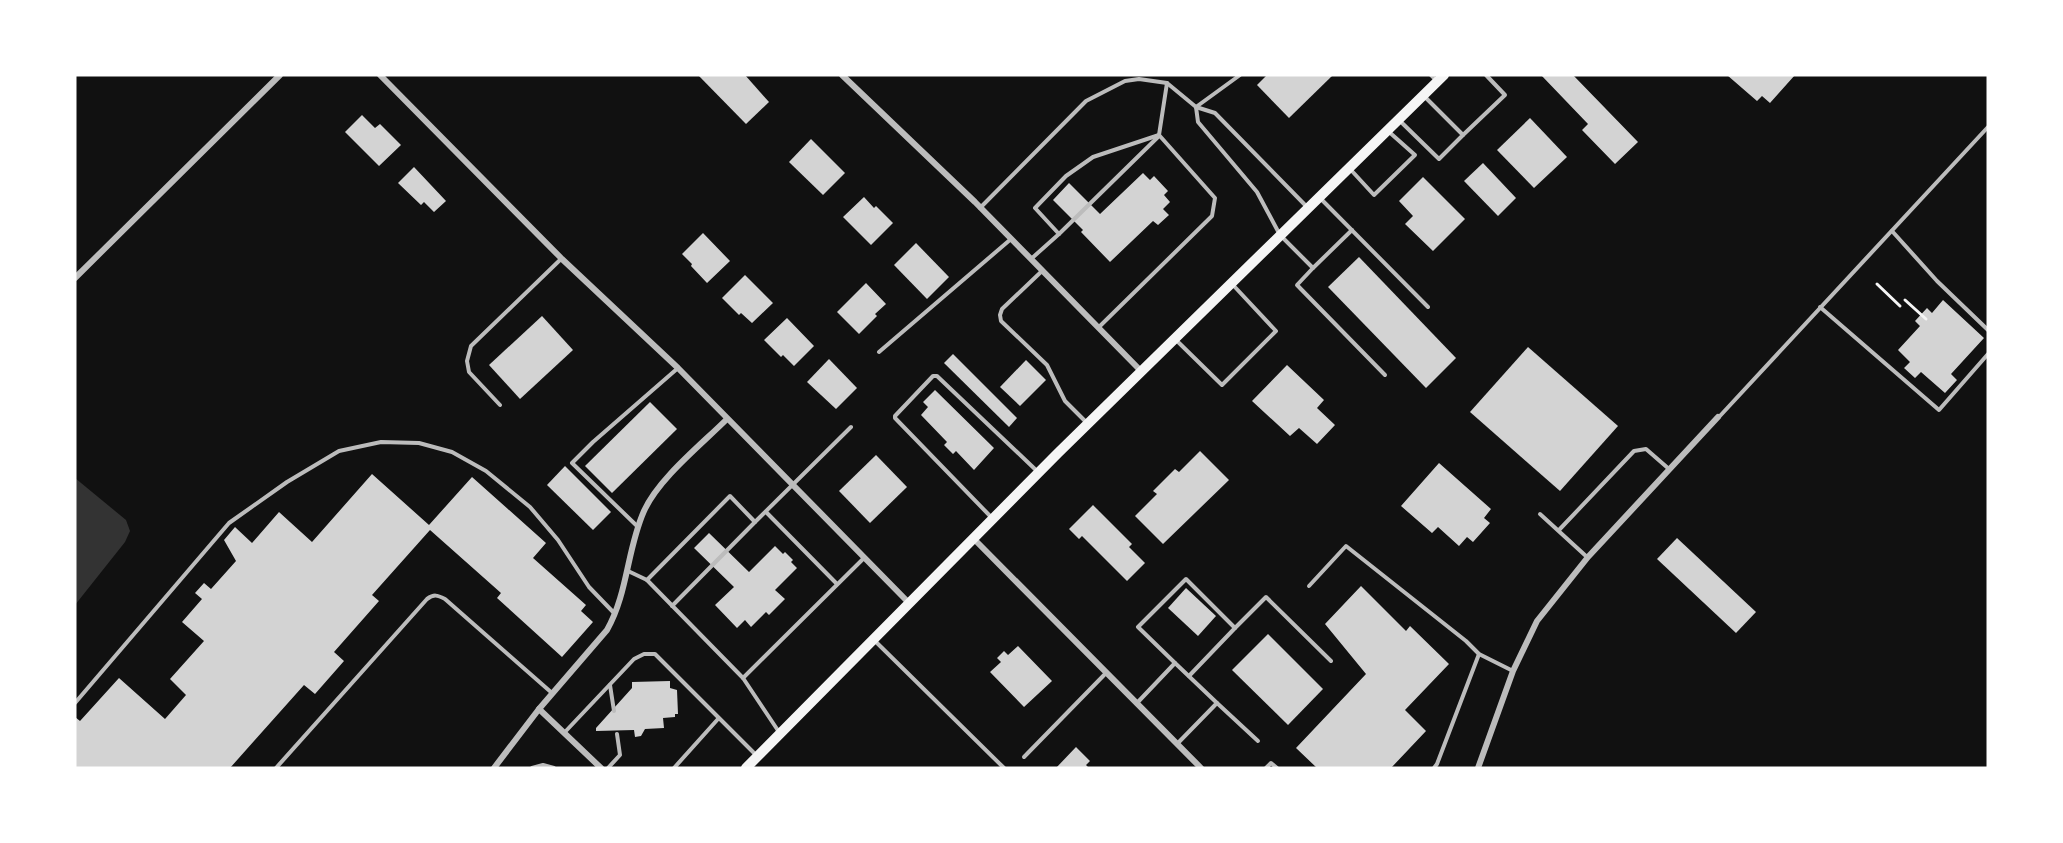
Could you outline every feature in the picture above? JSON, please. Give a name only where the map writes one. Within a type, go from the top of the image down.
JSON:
[{"type":"main road","points":[[746,768],[908,602],[1087,424],[1423,95],[1437,77]]},
{"type":"street","points":[[76,276],[280,75]]},
{"type":"street","points":[[380,75],[562,259],[678,368],[908,602]]},
{"type":"street","points":[[842,75],[1012,239],[1141,371]]},
{"type":"street","points":[[1478,768],[1513,671],[1537,621],[1588,557],[1718,417]]},
{"type":"street","points":[[494,768],[539,709],[607,630],[615,615],[638,526],[649,500],[660,485],[727,418]]},
{"type":"street","points":[[973,538],[1201,768]]},
{"type":"street","points":[[539,709],[601,768]]},
{"type":"lane","points":[[1196,107],[1240,75]]},
{"type":"lane","points":[[1399,119],[1439,159],[1505,95],[1486,75]]},
{"type":"lane","points":[[980,208],[1086,101],[1125,81],[1139,79],[1167,83],[1196,107],[1215,113],[1308,208]]},
{"type":"lane","points":[[1032,259],[1159,135],[1167,83]]},
{"type":"lane","points":[[1423,95],[1463,135]]},
{"type":"lane","points":[[1196,107],[1198,122],[1257,192],[1280,235],[1313,268]]},
{"type":"lane","points":[[1718,417],[1988,127]]},
{"type":"lane","points":[[1348,168],[1374,195],[1415,155],[1387,130]]},
{"type":"lane","points":[[1059,234],[1035,208],[1066,176],[1093,157],[1159,135]]},
{"type":"lane","points":[[1098,327],[1212,216],[1215,198],[1159,135]]},
{"type":"lane","points":[[1319,197],[1428,307]]},
{"type":"lane","points":[[1352,230],[1297,285],[1385,375]]},
{"type":"lane","points":[[1892,231],[1937,281],[1988,330]]},
{"type":"lane","points":[[879,352],[1012,239]]},
{"type":"lane","points":[[500,405],[469,372],[467,361],[471,346],[562,259]]},
{"type":"lane","points":[[1042,270],[1002,309],[1001,321],[1047,365],[1065,401],[1087,424]]},
{"type":"lane","points":[[1175,338],[1222,385],[1276,331],[1231,283]]},
{"type":"lane","points":[[1820,307],[1939,410],[1988,354]]},
{"type":"lane","points":[[638,526],[572,463],[678,368]]},
{"type":"lane","points":[[992,519],[895,418],[933,376],[937,376],[1039,472]]},
{"type":"lane","points":[[672,606],[851,427]]},
{"type":"lane","points":[[75,704],[229,523],[287,482],[339,451],[381,442],[419,443],[452,452],[486,471],[530,507],[558,540],[589,587],[615,615]]},
{"type":"lane","points":[[1559,530],[1634,451],[1646,449],[1669,469]]},
{"type":"lane","points":[[647,580],[730,496],[755,522]]},
{"type":"lane","points":[[766,512],[836,583]]},
{"type":"lane","points":[[1540,514],[1588,557]]},
{"type":"lane","points":[[1309,586],[1346,546],[1466,641],[1479,654],[1513,671]]},
{"type":"lane","points":[[743,678],[836,583],[864,558]]},
{"type":"lane","points":[[628,571],[647,580],[743,678],[780,733]]},
{"type":"lane","points":[[1235,628],[1186,579],[1138,627],[1258,741]]},
{"type":"lane","points":[[276,768],[432,595],[445,599],[553,693]]},
{"type":"lane","points":[[1189,676],[1266,597],[1331,661]]},
{"type":"lane","points":[[873,638],[1004,768]]},
{"type":"lane","points":[[564,733],[634,659],[644,654],[655,654],[757,757]]},
{"type":"lane","points":[[1434,768],[1479,654]]},
{"type":"lane","points":[[1137,703],[1175,663]]},
{"type":"lane","points":[[1024,757],[1107,672]]},
{"type":"lane","points":[[610,684],[614,711]]},
{"type":"lane","points":[[1178,744],[1217,703]]},
{"type":"lane","points":[[674,768],[718,719]]},
{"type":"lane","points":[[608,768],[620,755],[617,734]]},
{"type":"lane","points":[[1266,768],[1271,763],[1277,768]]},
{"type":"lane","points":[[532,768],[543,765],[554,768]]},
{"type":"path","points":[[1876,284],[1900,306]]},
{"type":"path","points":[[1905,300],[1926,319]]},
{"type":"shaded area","points":[[75,478],[126,520],[130,531],[125,542],[75,605]]},
{"type":"building","points":[[698,75],[745,75],[769,102],[746,124]]},
{"type":"building","points":[[1267,75],[1333,75],[1289,118],[1257,85]]},
{"type":"building","points":[[1541,75],[1573,75],[1638,142],[1615,164],[1582,130],[1588,124]]},
{"type":"building","points":[[1727,75],[1795,75],[1770,103],[1762,96],[1757,101]]},
{"type":"building","points":[[362,115],[375,128],[380,124],[401,145],[379,166],[345,132]]},
{"type":"building","points":[[1530,118],[1567,157],[1534,188],[1497,150]]},
{"type":"building","points":[[811,139],[845,173],[823,195],[789,162]]},
{"type":"building","points":[[1483,163],[1516,198],[1498,216],[1464,181]]},
{"type":"building","points":[[414,167],[446,201],[434,212],[424,202],[421,205],[398,183]]},
{"type":"building","points":[[1143,173],[1150,180],[1154,176],[1168,191],[1164,195],[1170,202],[1163,209],[1169,215],[1158,225],[1153,221],[1110,262],[1053,200],[1069,183],[1100,214]]},
{"type":"building","points":[[1423,177],[1465,219],[1433,251],[1405,224],[1413,216],[1399,201]]},
{"type":"building","points":[[864,197],[893,223],[871,245],[843,217]]},
{"type":"building","points":[[703,233],[730,261],[707,283],[682,254]]},
{"type":"building","points":[[916,243],[949,277],[927,299],[894,265]]},
{"type":"building","points":[[1359,257],[1456,358],[1426,388],[1328,287]]},
{"type":"building","points":[[745,275],[773,303],[752,323],[741,313],[739,315],[722,298]]},
{"type":"building","points":[[866,283],[886,304],[859,334],[837,312]]},
{"type":"building","points":[[1943,300],[1984,338],[1951,374],[1957,380],[1945,393],[1921,372],[1915,378],[1904,368],[1910,362],[1898,350],[1920,326],[1915,321],[1927,308],[1932,313]]},
{"type":"building","points":[[542,316],[573,350],[520,399],[489,365]]},
{"type":"building","points":[[787,318],[814,346],[794,366],[764,340]]},
{"type":"building","points":[[1528,347],[1618,426],[1560,491],[1470,412]]},
{"type":"building","points":[[953,354],[1017,418],[1009,427],[944,363]]},
{"type":"building","points":[[829,359],[857,388],[836,409],[807,382]]},
{"type":"building","points":[[1026,360],[1046,380],[1020,406],[1000,387]]},
{"type":"building","points":[[1287,365],[1324,400],[1317,408],[1335,425],[1317,444],[1299,428],[1290,436],[1252,401]]},
{"type":"building","points":[[935,390],[994,448],[974,470],[956,451],[953,454],[944,445],[947,442],[921,415],[928,407],[923,402]]},
{"type":"building","points":[[650,402],[677,429],[612,493],[585,466]]},
{"type":"building","points":[[1200,451],[1229,480],[1163,544],[1135,516],[1157,494],[1153,491],[1175,469],[1179,472]]},
{"type":"building","points":[[876,455],[907,487],[870,523],[839,491]]},
{"type":"building","points":[[1439,463],[1491,509],[1484,518],[1490,523],[1473,542],[1467,537],[1459,546],[1438,527],[1432,533],[1401,506]]},
{"type":"building","points":[[565,466],[611,512],[593,530],[547,485]]},
{"type":"building","points":[[372,474],[429,525],[472,477],[546,543],[533,558],[586,605],[581,611],[593,622],[562,657],[497,598],[501,593],[430,530],[372,595],[379,601],[334,652],[344,661],[315,694],[304,685],[230,768],[75,768],[75,717],[80,721],[119,678],[165,719],[186,695],[170,679],[204,641],[182,622],[202,599],[195,593],[204,583],[211,589],[236,561],[224,540],[235,527],[252,543],[279,512],[312,542]]},
{"type":"building","points":[[1093,505],[1132,544],[1129,547],[1145,563],[1127,581],[1082,536],[1079,539],[1069,529]]},
{"type":"building","points":[[709,533],[749,572],[775,546],[793,560],[791,562],[797,568],[775,590],[785,599],[769,615],[766,612],[751,627],[745,620],[737,628],[715,605],[734,587],[694,548]]},
{"type":"building","points":[[1677,538],[1756,612],[1736,633],[1657,559]]},
{"type":"building","points":[[1361,586],[1406,631],[1410,626],[1449,664],[1405,710],[1426,731],[1391,768],[1317,768],[1296,748],[1366,674],[1325,624]]},
{"type":"building","points":[[1186,588],[1216,616],[1198,636],[1168,608]]},
{"type":"building","points":[[1268,634],[1323,689],[1288,725],[1232,670]]},
{"type":"building","points":[[1018,646],[1052,681],[1024,707],[990,672],[1001,662],[997,658],[1004,651],[1008,655]]},
{"type":"building","points":[[670,681],[670,688],[677,690],[678,714],[675,714],[675,717],[663,718],[664,728],[645,729],[641,736],[635,737],[634,730],[596,731],[596,728],[632,688],[632,682]]},
{"type":"building","points":[[1076,747],[1090,761],[1086,765],[1089,768],[1056,768]]}]
